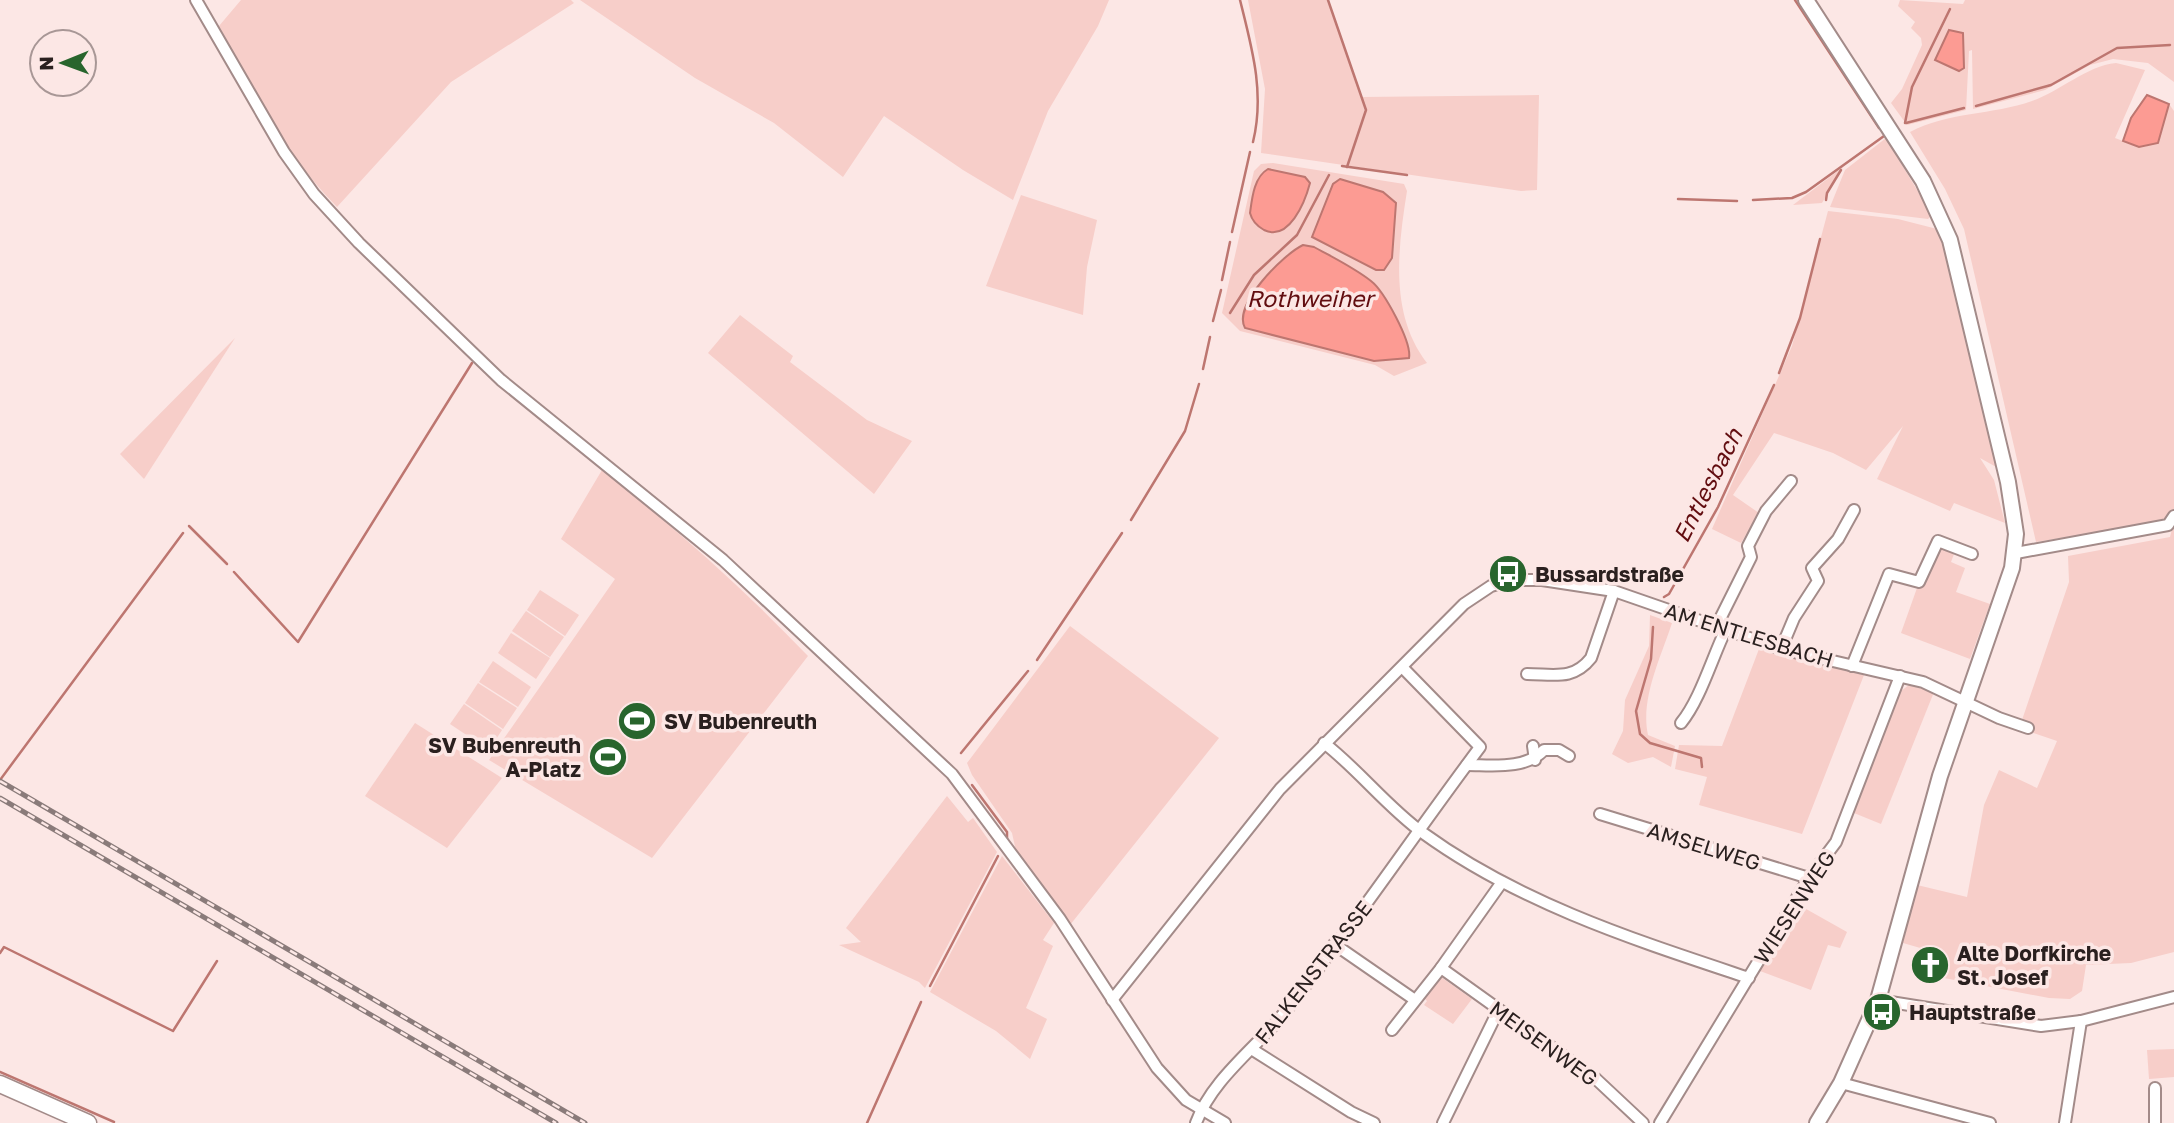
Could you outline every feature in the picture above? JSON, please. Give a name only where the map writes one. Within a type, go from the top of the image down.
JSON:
[{"type":"main road","points":[[0,1084],[88,1123]]},
{"type":"street","points":[[196,0],[284,152],[314,194],[359,243],[500,380],[723,560],[952,774],[1060,919],[1157,1068],[1186,1100],[1225,1123]]},
{"type":"street","points":[[1806,0],[1923,181],[1950,240],[2008,482],[2016,553],[1964,702],[1927,822],[1878,1000],[1841,1083],[1817,1123]]},
{"type":"street","points":[[1681,723],[1695,706],[1722,627],[1751,557],[1748,546],[1760,522],[1791,481]]},
{"type":"street","points":[[1781,649],[1794,618],[1818,581],[1812,568],[1838,539],[1854,510]]},
{"type":"street","points":[[2016,553],[2168,525],[2174,516]]},
{"type":"street","points":[[1852,666],[1889,574],[1919,582],[1938,541],[1972,554]]},
{"type":"street","points":[[1112,1000],[1264,809],[1324,743],[1464,604],[1492,586],[1511,580],[1542,580],[1614,591],[1591,658],[1584,668],[1574,674],[1527,674]]},
{"type":"street","name":"AM ENTLESBACH","points":[[1614,591],[1781,649],[1900,676],[1943,690],[1964,702],[2028,728]]},
{"type":"street","points":[[1403,667],[1480,747],[1467,765]]},
{"type":"street","name":"WIESENWEG","points":[[1660,1123],[1809,878],[1836,842],[1900,676]]},
{"type":"street","points":[[1324,743],[1421,831],[1502,882],[1605,929],[1749,978]]},
{"type":"street","points":[[1533,746],[1535,760]]},
{"type":"street","points":[[1467,765],[1513,768],[1535,760],[1544,750],[1559,750],[1569,757]]},
{"type":"street","name":"FALKENSTRASSE","points":[[1196,1123],[1201,1108],[1224,1078],[1253,1050],[1421,831],[1467,765]]},
{"type":"street","name":"AMSELWEG","points":[[1600,814],[1809,878]]},
{"type":"street","points":[[1392,1030],[1441,968],[1502,882]]},
{"type":"street","points":[[1335,944],[1415,1000]]},
{"type":"street","name":"MEISENWEG","points":[[1441,968],[1596,1079],[1643,1123]]},
{"type":"street","points":[[1878,1000],[2008,1023],[2041,1026],[2081,1021],[2174,997]]},
{"type":"street","points":[[1443,1123],[1498,1011]]},
{"type":"street","points":[[2065,1123],[2081,1021]]},
{"type":"street","points":[[1253,1050],[1374,1123]]},
{"type":"street","points":[[1841,1083],[1990,1123]]},
{"type":"street","points":[[2155,1088],[2155,1123]]},
{"type":"shaded area","points":[[241,0],[571,0],[574,3],[451,82],[337,207],[286,144],[257,98],[219,26]]},
{"type":"shaded area","points":[[580,0],[1109,0],[1098,26],[1048,111],[1013,200],[963,170],[884,116],[843,177],[774,123],[695,78]]},
{"type":"shaded area","points":[[1248,0],[1328,0],[1362,97],[1539,95],[1537,190],[1521,191],[1261,153],[1265,89]]},
{"type":"shaded area","points":[[1900,0],[1963,4],[1965,0],[2174,0],[2174,82],[2148,63],[2113,59],[2090,65],[2045,90],[1973,109],[1972,50],[1969,51],[1966,110],[1907,125],[1891,103],[1902,89],[1922,45],[1921,38],[1911,28],[1915,22],[1898,6]],"holes":[[[1949,30],[1963,33],[1964,68],[1959,71],[1935,61]]]},
{"type":"shaded area","points":[[2116,63],[2145,70],[2115,138],[2139,147],[2164,122],[2169,104],[2174,111],[2174,511],[2169,521],[2036,542],[1964,229],[1945,189],[1910,132],[1939,121],[2032,101],[2094,69]]},
{"type":"shaded area","points":[[1886,138],[1932,215],[1928,219],[1830,207],[1845,170]]},
{"type":"shaded area","points":[[1273,163],[1404,184],[1407,191],[1399,280],[1407,323],[1415,344],[1427,363],[1394,376],[1375,365],[1240,331],[1222,313],[1254,171],[1261,164]],"holes":[[[1303,245],[1314,247],[1373,282],[1393,314],[1410,351],[1256,292],[1280,261]]]},
{"type":"shaded area","points":[[1843,167],[1822,203],[1793,205]]},
{"type":"shaded area","points":[[1021,195],[1097,220],[1087,267],[1083,315],[986,286]]},
{"type":"shaded area","points":[[1828,211],[1898,219],[1941,230],[1998,468],[1980,458],[1994,480],[2005,523],[1954,503],[1950,511],[1877,479],[1903,426],[1866,470],[1833,453],[1774,433],[1733,495],[1759,513],[1741,543],[1712,529],[1792,346]]},
{"type":"shaded area","points":[[740,315],[793,356],[790,362],[867,420],[912,441],[874,494],[708,353]]},
{"type":"shaded area","points":[[235,338],[144,479],[120,454]]},
{"type":"shaded area","name":"SV Bubenreuth","points":[[602,470],[708,559],[808,656],[652,858],[489,760],[615,579],[561,539]]},
{"type":"shaded area","points":[[2174,521],[2174,952],[2131,963],[2086,965],[2082,991],[2070,999],[2049,998],[1944,978],[1948,956],[1903,943],[1917,885],[1967,897],[1984,805],[1999,770],[2037,788],[2057,741],[2028,731],[2031,723],[2022,720],[2069,582],[2068,556],[2170,537]]},
{"type":"shaded area","points":[[1945,549],[1954,554],[1951,562],[1965,568],[1956,592],[1990,604],[1970,659],[1901,633],[1917,588],[1923,587],[1939,551]]},
{"type":"shaded area","points":[[540,590],[579,615],[565,636],[527,610]]},
{"type":"shaded area","points":[[526,611],[564,637],[550,657],[512,631]]},
{"type":"shaded area","points":[[1650,615],[1672,623],[1649,693],[1646,721],[1648,735],[1675,746],[1671,767],[1653,757],[1628,763],[1612,754],[1623,731],[1625,700],[1649,646]]},
{"type":"shaded area","points":[[1070,626],[1219,738],[1070,925],[1016,851],[1012,833],[972,775],[967,763]]},
{"type":"shaded area","points":[[511,633],[550,658],[536,679],[498,653]]},
{"type":"shaded area","points":[[1759,649],[1864,675],[1802,834],[1699,805],[1707,777],[1675,769],[1679,745],[1722,746]]},
{"type":"shaded area","points":[[493,661],[531,687],[518,707],[479,682]]},
{"type":"shaded area","points":[[478,683],[517,708],[503,729],[465,703]]},
{"type":"shaded area","points":[[1909,685],[1934,692],[1881,824],[1854,813],[1901,691]]},
{"type":"shaded area","points":[[464,704],[502,730],[489,750],[450,724]]},
{"type":"shaded area","points":[[415,723],[502,778],[447,848],[365,796]]},
{"type":"shaded area","points":[[947,796],[968,822],[973,818],[997,852],[925,988],[919,982],[839,945],[861,942],[846,928]]},
{"type":"shaded area","points":[[1002,856],[1054,923],[1043,940],[1053,946],[1026,1008],[1047,1019],[1030,1059],[996,1031],[930,992]]},
{"type":"shaded area","points":[[1799,905],[1847,932],[1840,948],[1828,945],[1811,990],[1760,971]]},
{"type":"shaded area","points":[[1441,977],[1472,999],[1453,1024],[1424,1005],[1427,1001],[1423,997]]},
{"type":"shaded area","points":[[2174,1049],[2174,1077],[2149,1079],[2147,1050]]},
{"type":"water","points":[[1949,30],[1963,33],[1964,68],[1959,71],[1935,60]]},
{"type":"water","points":[[2147,95],[2169,104],[2158,143],[2139,147],[2123,141],[2131,118]]},
{"type":"water","name":"Rothweiher","points":[[1268,169],[1305,177],[1310,183],[1294,218],[1281,230],[1273,232],[1259,227],[1250,213],[1257,182]]},
{"type":"water","name":"Rothweiher","points":[[1340,179],[1383,192],[1396,203],[1392,258],[1384,270],[1376,270],[1312,237],[1333,184]]},
{"type":"water","name":"Rothweiher","points":[[1303,245],[1314,247],[1371,281],[1390,306],[1402,329],[1409,358],[1374,361],[1245,328],[1243,318],[1246,307],[1262,281]]},
{"type":"waterway","points":[[1240,0],[1253,53],[1257,88],[1258,106],[1253,142]]},
{"type":"waterway","points":[[1328,0],[1366,110],[1347,167]]},
{"type":"waterway","points":[[1795,0],[1879,128]]},
{"type":"waterway","points":[[1905,123],[1912,87],[1950,9]]},
{"type":"waterway","points":[[1976,106],[2051,85],[2117,48],[2170,45]]},
{"type":"waterway","points":[[1906,123],[1964,108]]},
{"type":"waterway","points":[[1753,200],[1792,198],[1806,192],[1884,136]]},
{"type":"waterway","points":[[1232,232],[1250,152]]},
{"type":"waterway","points":[[1342,166],[1407,175]]},
{"type":"waterway","points":[[1826,200],[1827,193],[1841,170]]},
{"type":"waterway","points":[[1230,313],[1254,275],[1297,235],[1329,175]]},
{"type":"waterway","points":[[1678,199],[1737,201]]},
{"type":"waterway","points":[[1779,373],[1800,318],[1820,239]]},
{"type":"waterway","points":[[1222,280],[1230,242]]},
{"type":"waterway","points":[[1213,321],[1221,290]]},
{"type":"waterway","points":[[1203,369],[1210,337]]},
{"type":"waterway","points":[[234,572],[298,642],[472,363]]},
{"type":"waterway","points":[[1131,520],[1185,431],[1199,384]]},
{"type":"waterway","name":"Entlesbach","points":[[1664,597],[1669,594],[1718,507],[1774,385]]},
{"type":"waterway","points":[[189,526],[227,564]]},
{"type":"waterway","points":[[0,780],[183,533]]},
{"type":"waterway","points":[[1037,660],[1122,533]]},
{"type":"waterway","name":"Entlesbach","points":[[1653,627],[1651,659],[1636,711],[1640,734],[1650,743],[1701,758],[1702,767]]},
{"type":"waterway","points":[[961,753],[1028,671]]},
{"type":"waterway","points":[[972,785],[1007,832],[1007,839]]},
{"type":"waterway","points":[[930,986],[998,856]]},
{"type":"waterway","points":[[0,953],[4,947],[173,1031],[217,961]]},
{"type":"waterway","points":[[867,1123],[921,1002]]},
{"type":"waterway","points":[[0,1072],[114,1122]]},
{"type":"railway","points":[[0,781],[585,1123]]},
{"type":"railway","points":[[0,798],[556,1123]]},
{"type":"place","name":"Bussardstraße","points":[[1508,574]]},
{"type":"place","name":"SV Bubenreuth","points":[[637,721]]},
{"type":"place","name":"SV Bubenreuth A-Platz","points":[[608,757]]},
{"type":"place","name":"Alte Dorfkirche St. Josef","points":[[1930,965]]},
{"type":"place","name":"Hauptstraße","points":[[1882,1012]]}]
